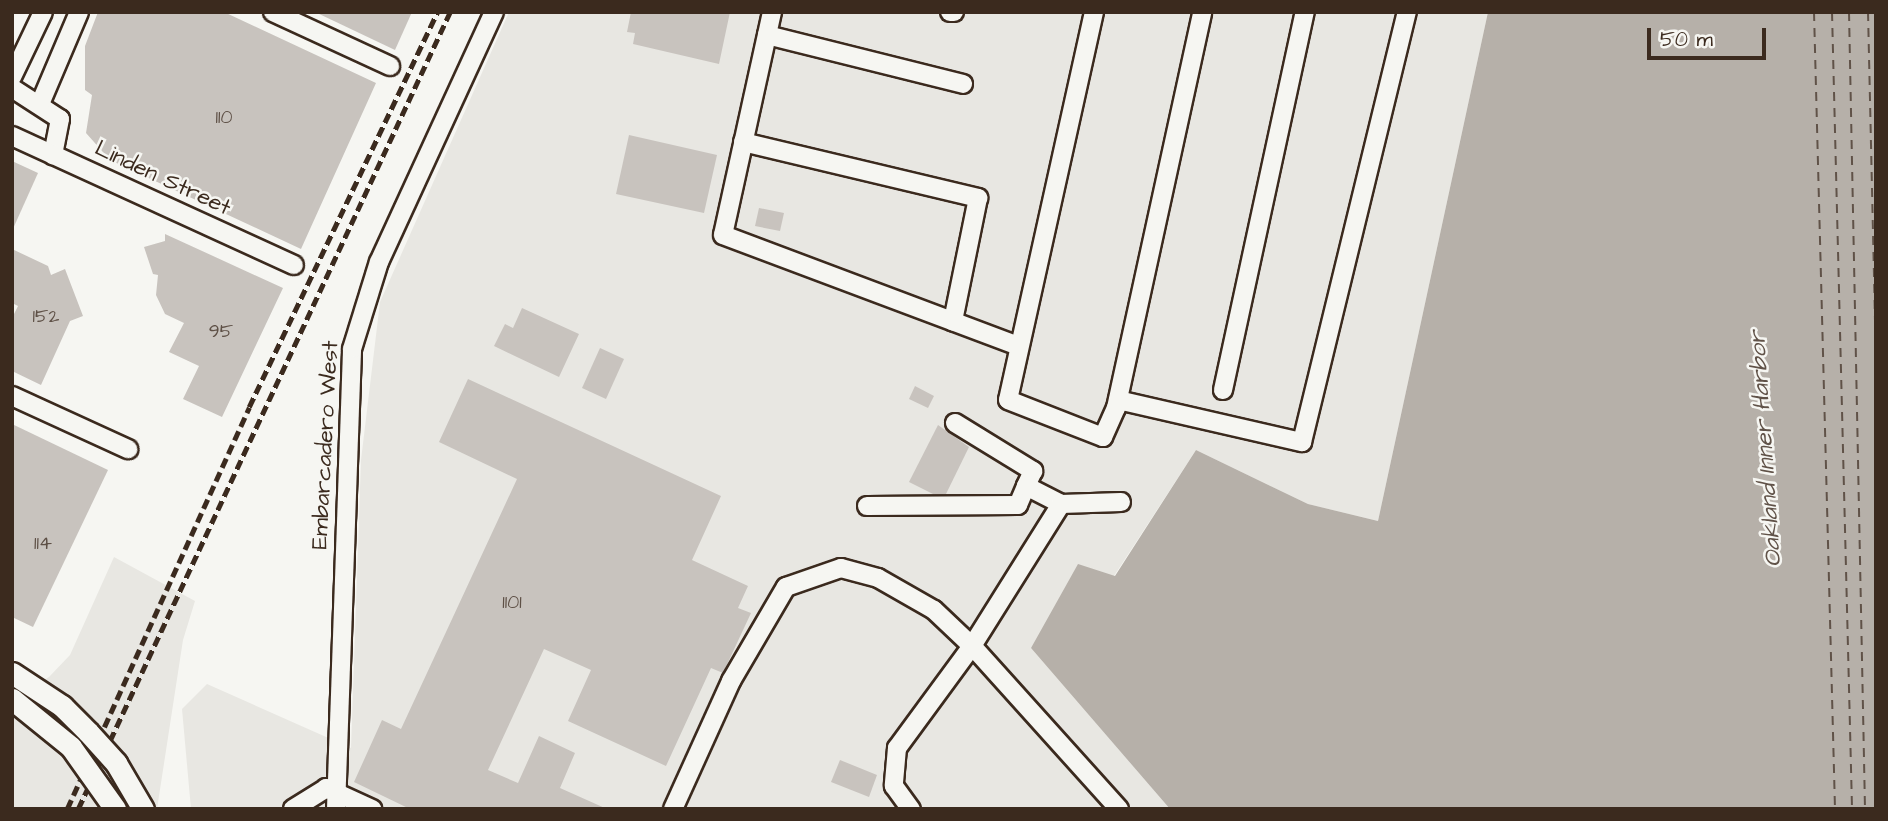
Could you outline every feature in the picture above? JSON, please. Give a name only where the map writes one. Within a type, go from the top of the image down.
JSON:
[{"type":"main road","points":[[12,673],[62,706],[88,732],[116,763],[143,809]]},
{"type":"main road","points":[[12,699],[71,747],[115,809]]},
{"type":"street","points":[[12,77],[43,12]]},
{"type":"street","points":[[40,104],[79,12]]},
{"type":"street","points":[[273,12],[390,66]]},
{"type":"street","name":"Embarcadero West","points":[[338,802],[336,742],[352,349],[379,262],[494,12]]},
{"type":"street","points":[[772,12],[723,235],[1020,346]]},
{"type":"street","points":[[1094,12],[1007,400],[1103,437],[1118,400],[1202,12]]},
{"type":"street","points":[[1223,390],[1305,12]]},
{"type":"street","points":[[1118,400],[1302,442],[1407,12]]},
{"type":"street","points":[[767,35],[963,84]]},
{"type":"street","points":[[12,88],[60,119],[53,155]]},
{"type":"street","name":"Linden Street","points":[[12,136],[293,265]]},
{"type":"street","points":[[743,142],[978,198],[953,321]]},
{"type":"street","points":[[12,396],[128,449]]},
{"type":"street","points":[[867,506],[1018,505],[1033,471],[955,423]]},
{"type":"street","points":[[1026,486],[1061,504],[1121,502]]},
{"type":"street","points":[[911,809],[894,786],[897,748],[972,646],[1061,504]]},
{"type":"street","points":[[673,809],[731,681],[786,587],[841,568],[878,578],[934,610],[972,646],[1119,809]]},
{"type":"street","points":[[293,809],[326,788],[338,802],[372,809]]},
{"type":"shaded area","points":[[509,12],[1488,12],[1378,521],[1308,504],[1196,450],[1114,576],[1031,648],[1170,809],[191,809],[182,709],[207,684],[351,748],[361,460],[380,302]]},
{"type":"shaded area","points":[[114,557],[195,601],[183,640],[157,809],[12,809],[12,699],[49,677],[70,655]]},
{"type":"water","name":"Oakland Inner Harbor","points":[[1488,12],[1876,12],[1876,809],[1170,809],[1031,648],[1078,564],[1115,576],[1196,450],[1308,504],[1378,521]]},
{"type":"building","points":[[98,12],[224,12],[376,83],[301,249],[110,160],[86,133],[92,95],[85,90],[85,46]]},
{"type":"building","points":[[315,12],[412,12],[395,50]]},
{"type":"building","points":[[631,12],[730,12],[719,64],[633,44],[635,33],[627,32]]},
{"type":"building","points":[[629,135],[717,155],[704,213],[616,194]]},
{"type":"building","points":[[12,161],[38,173],[12,231]]},
{"type":"building","points":[[759,208],[784,213],[780,231],[755,226]]},
{"type":"building","points":[[165,234],[283,288],[222,417],[183,399],[199,366],[169,352],[184,323],[165,314],[156,295],[158,275],[153,274],[144,247],[165,241]]},
{"type":"building","points":[[12,249],[48,266],[51,275],[65,269],[83,316],[70,321],[41,385],[12,371],[12,318],[18,306],[12,303]]},
{"type":"building","points":[[522,308],[579,334],[559,377],[494,346],[505,324],[513,328]]},
{"type":"building","points":[[600,348],[624,359],[606,399],[582,388]]},
{"type":"building","points":[[468,379],[721,496],[692,560],[748,586],[738,608],[751,613],[723,673],[711,668],[666,766],[568,721],[591,670],[544,649],[488,770],[518,783],[539,736],[575,753],[560,788],[607,809],[410,809],[354,782],[382,720],[401,729],[517,479],[439,442]]},
{"type":"building","points":[[915,386],[934,396],[928,408],[909,399]]},
{"type":"building","points":[[12,424],[108,470],[33,627],[12,617]]},
{"type":"building","points":[[938,425],[969,447],[946,494],[933,494],[909,482]]},
{"type":"building","points":[[840,760],[877,775],[869,797],[831,782]]},
{"type":"ferry route","points":[[1814,12],[1835,809]]},
{"type":"ferry route","points":[[1832,12],[1852,809]]},
{"type":"ferry route","points":[[1849,12],[1865,809]]},
{"type":"ferry route","points":[[1868,12],[1876,360]]},
{"type":"railway","points":[[67,809],[249,407],[437,12]]},
{"type":"railway","points":[[78,809],[450,12]]}]
